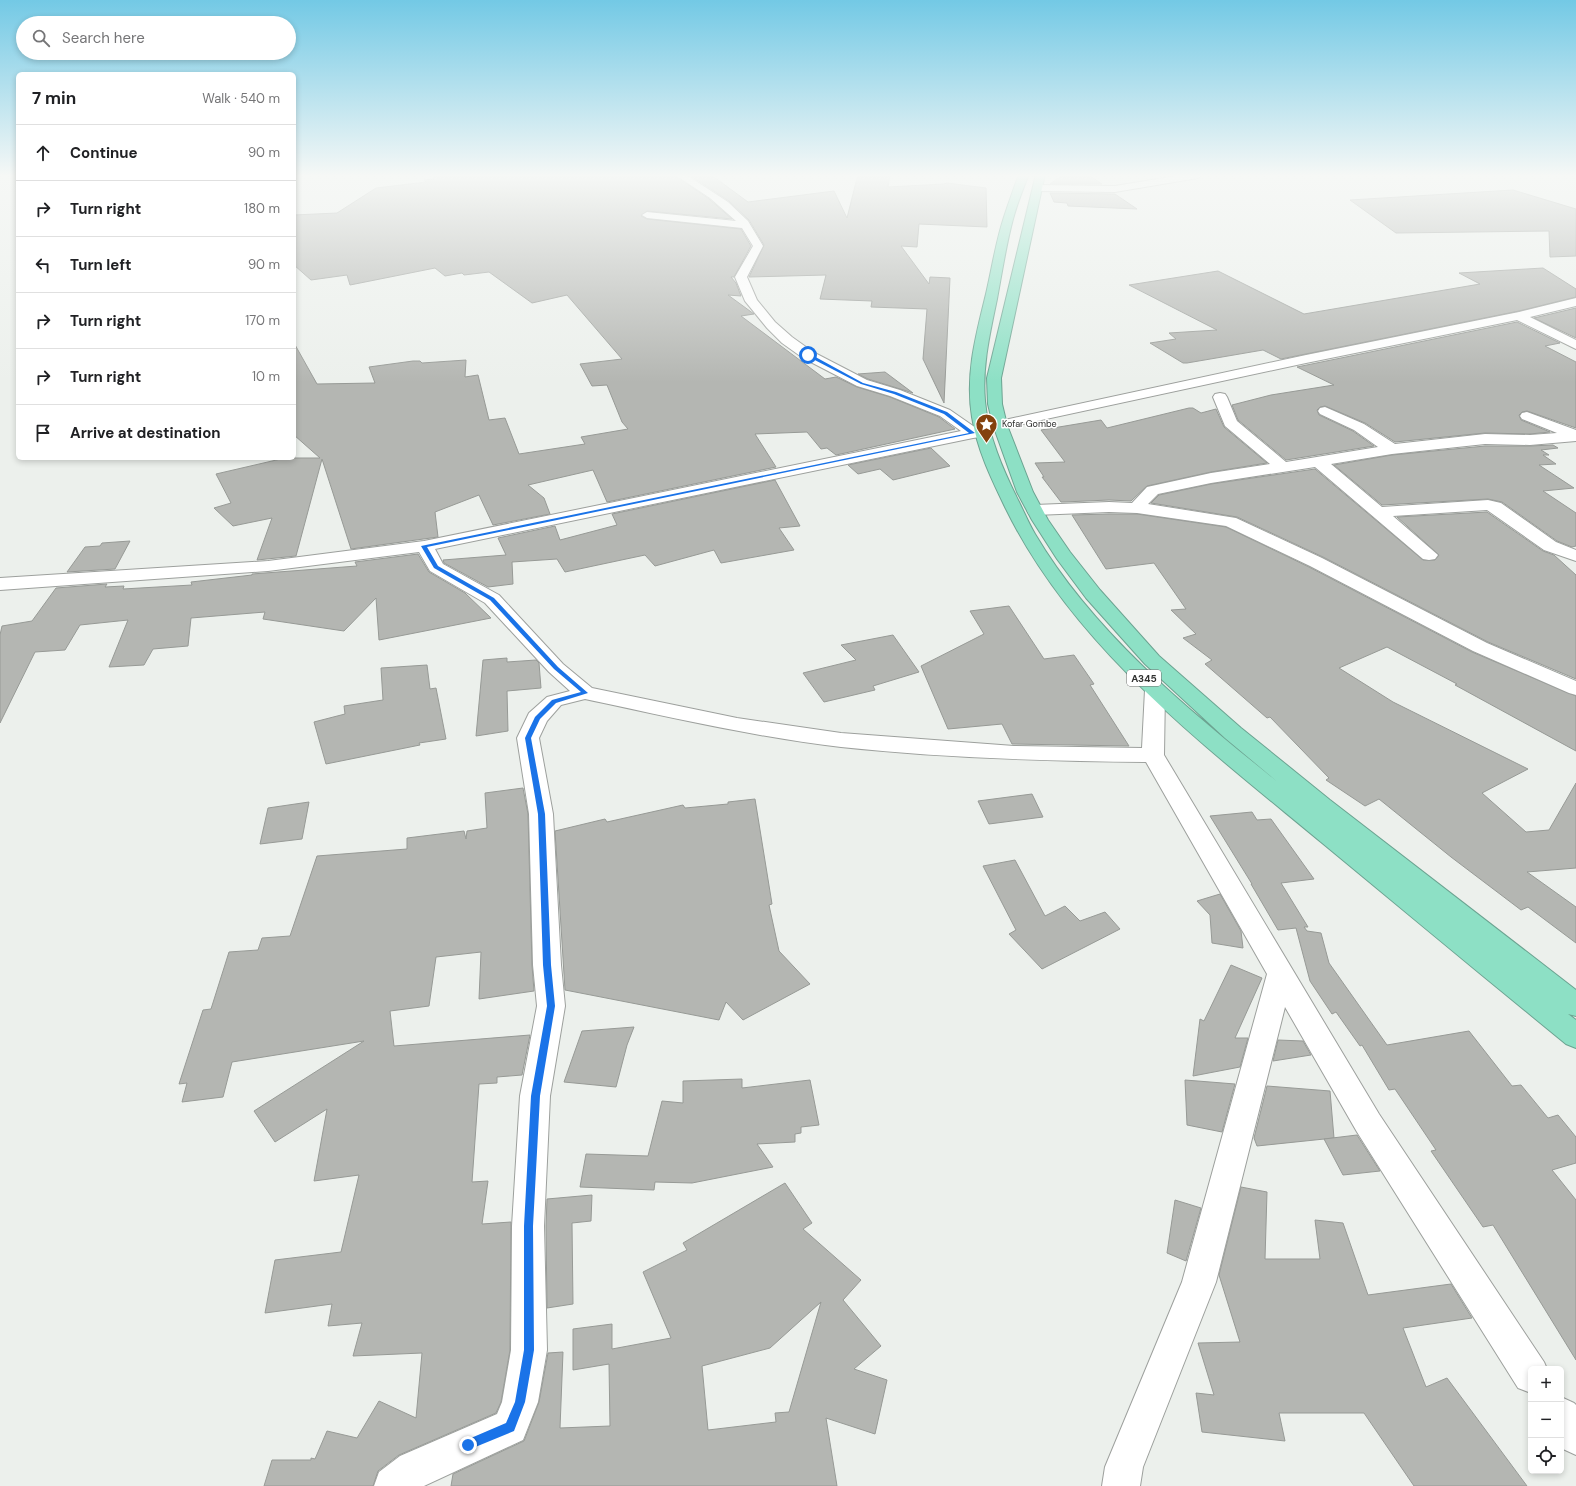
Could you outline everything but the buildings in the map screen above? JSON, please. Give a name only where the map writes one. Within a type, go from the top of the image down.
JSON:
[{"type":"highway","name":"A345","points":[[1003,243],[979,352],[976,373],[977,412],[985,430],[991,460],[1003,488],[1019,521],[1041,558],[1080,609],[1155,690],[1280,795],[1576,1036]]},
{"type":"highway","name":"A345","points":[[985,430],[995,404],[994,378],[1025,243]]},
{"type":"highway","name":"A345","points":[[985,430],[1015,468],[1025,492],[1063,555],[1093,594],[1124,630],[1163,671],[1233,733],[1322,806],[1576,1005]]},
{"type":"street","points":[[757,243],[758,246],[741,277],[751,301],[771,325],[787,340],[808,355],[862,383],[895,393],[985,430]]},
{"type":"street","points":[[0,584],[268,566],[424,546],[985,430],[1306,359],[1519,316],[1576,302]]},
{"type":"street","points":[[1519,316],[1576,344]]},
{"type":"street","points":[[1220,397],[1230,423],[1282,467]]},
{"type":"street","points":[[1325,411],[1359,427],[1392,449]]},
{"type":"street","points":[[1527,416],[1576,436]]},
{"type":"street","points":[[1138,508],[1152,490],[1211,478],[1392,449],[1485,439],[1530,440],[1576,436]]},
{"type":"street","points":[[1318,462],[1429,555]]},
{"type":"street","points":[[1378,512],[1488,505],[1495,508],[1550,546],[1576,556]]},
{"type":"street","points":[[1035,510],[1109,507],[1138,508],[1230,522],[1316,562],[1480,647],[1576,689]]},
{"type":"street","points":[[424,546],[436,567],[492,599],[556,668],[585,693]]},
{"type":"street","points":[[1155,690],[1153,755],[1368,1123],[1528,1370]]},
{"type":"street","points":[[393,1486],[414,1470],[510,1427],[520,1402],[529,1350],[528,1226],[535,1096],[551,1006],[547,957],[541,814],[528,738],[537,718],[554,701],[585,693],[737,725],[841,740],[1014,753],[1153,755]]},
{"type":"street","points":[[1122,1486],[1124,1467],[1199,1282],[1280,974]]},
{"type":"street","points":[[1564,1420],[1576,1436]]},
{"type":"place","name":"Kofar Gombe","points":[[986,444]]},
{"type":"route","points":[[468,1445],[510,1427],[520,1402],[529,1350],[528,1226],[535,1096],[551,1006],[547,965],[541,814],[528,738],[537,718],[554,701],[585,693],[556,668],[492,599],[436,567],[424,546],[973,433],[946,413],[895,393],[862,383],[808,355]]}]
